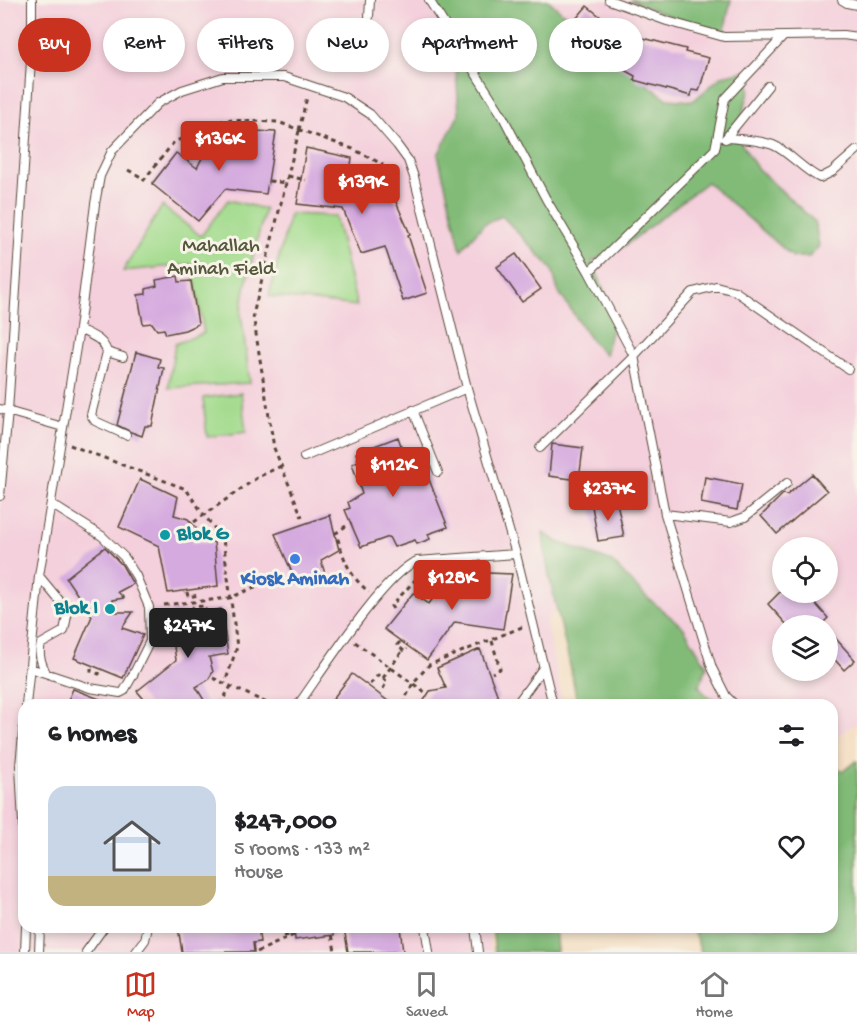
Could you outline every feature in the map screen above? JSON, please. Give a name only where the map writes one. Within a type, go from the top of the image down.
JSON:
[{"type":"lane","points":[[0,496],[4,410],[32,46],[32,0]]},
{"type":"lane","points":[[369,16],[370,0]]},
{"type":"lane","points":[[429,0],[502,115],[634,356],[665,514],[712,668],[729,699]]},
{"type":"lane","points":[[609,0],[667,21],[724,37],[843,35],[857,38]]},
{"type":"lane","points":[[842,0],[857,4]]},
{"type":"lane","points":[[715,149],[725,99],[783,37]]},
{"type":"lane","points":[[27,699],[39,576],[79,329],[100,176],[112,151],[158,103],[182,90],[223,77],[284,77],[344,97],[370,114],[408,160],[467,388],[516,554],[551,699]]},
{"type":"lane","points":[[589,272],[726,138],[768,86]]},
{"type":"lane","points":[[726,138],[753,140],[775,146],[808,172],[820,178],[832,172],[857,150]]},
{"type":"lane","points":[[540,448],[634,356],[693,292],[716,286],[735,291],[848,369]]},
{"type":"lane","points":[[79,329],[99,339],[105,344],[107,352],[91,415],[95,421],[126,435]]},
{"type":"lane","points":[[107,352],[123,357]]},
{"type":"lane","points":[[304,457],[467,388]]},
{"type":"lane","points":[[4,410],[63,427]]},
{"type":"lane","points":[[413,410],[438,472]]},
{"type":"lane","points":[[665,514],[731,522],[745,517],[787,483]]},
{"type":"lane","points":[[30,668],[90,688],[120,693],[124,691],[150,641],[149,607],[136,576],[124,557],[102,536],[51,504]]},
{"type":"lane","points":[[302,699],[377,597],[408,564],[417,561],[516,554]]},
{"type":"lane","points":[[39,576],[68,611],[64,631],[41,644],[40,660],[46,673]]},
{"type":"lane","points":[[520,699],[543,668]]},
{"type":"lane","points":[[25,952],[26,933]]},
{"type":"lane","points":[[39,952],[40,933]]},
{"type":"lane","points":[[86,952],[100,933]]},
{"type":"lane","points":[[136,952],[145,940],[147,933]]},
{"type":"lane","points":[[426,933],[429,952]]},
{"type":"lane","points":[[476,933],[478,952]]},
{"type":"path","points":[[302,517],[274,448],[253,315],[308,97]]},
{"type":"path","points":[[128,170],[144,180],[174,142],[225,120],[278,122],[353,149],[382,164],[375,182]]},
{"type":"path","points":[[201,130],[207,144]]},
{"type":"path","points":[[288,176],[306,180]]},
{"type":"path","points":[[269,181],[286,183]]},
{"type":"path","points":[[60,441],[186,489],[223,540],[237,647],[225,683]]},
{"type":"path","points":[[195,522],[258,477],[281,466]]},
{"type":"path","points":[[346,526],[336,533],[344,558],[355,580],[374,596]]},
{"type":"path","points":[[164,605],[231,598],[284,574]]},
{"type":"path","points":[[393,609],[391,606],[417,578],[424,574],[429,582]]},
{"type":"path","points":[[187,592],[188,597],[199,594],[203,608],[193,608],[193,611]]},
{"type":"path","points":[[406,699],[413,683],[429,665],[534,622]]},
{"type":"path","points":[[347,637],[426,693]]},
{"type":"path","points":[[492,641],[501,669],[492,673]]},
{"type":"path","points":[[383,678],[405,650],[397,645],[400,642]]},
{"type":"path","points":[[91,668],[99,674],[100,671]]},
{"type":"path","points":[[370,684],[378,675],[387,682],[382,690]]},
{"type":"path","points":[[213,678],[258,699]]},
{"type":"path","points":[[224,699],[231,687]]},
{"type":"path","points":[[257,952],[294,934],[284,936],[284,933]]},
{"type":"path","points":[[332,933],[335,952]]},
{"type":"shaded area","points":[[0,0],[857,0],[857,723],[838,735],[838,699],[682,699],[567,593],[546,622],[562,699],[18,699],[18,933],[489,933],[491,952],[0,952]]},
{"type":"green space","points":[[429,0],[548,0],[569,18],[549,18],[549,72],[630,72],[668,99],[693,101],[722,76],[745,71],[750,89],[736,135],[757,168],[815,222],[819,246],[809,257],[793,257],[707,182],[626,245],[592,261],[615,317],[605,355],[591,340],[558,291],[552,269],[502,216],[484,224],[461,250],[438,155],[459,114],[456,72],[537,72],[537,18],[438,18]]},
{"type":"green space","points":[[630,0],[731,0],[724,32],[672,17]]},
{"type":"green space","name":"Mahallah Aminah Field","points":[[228,200],[265,209],[245,288],[241,314],[250,383],[168,388],[175,344],[204,333],[192,264],[123,271],[162,206],[201,236]]},
{"type":"green space","points":[[290,214],[335,216],[357,306],[269,296]]},
{"type":"green space","points":[[241,393],[246,432],[207,437],[203,398]]},
{"type":"green space","points":[[543,533],[558,542],[612,562],[644,595],[683,627],[707,666],[699,686],[705,694],[714,699],[576,699]]},
{"type":"green space","points":[[857,761],[857,952],[701,952],[694,933],[838,933],[838,768],[843,771]]},
{"type":"green space","points":[[493,933],[555,933],[557,952],[495,952]]},
{"type":"building","points":[[587,6],[602,18],[577,18]]},
{"type":"building","points":[[643,38],[686,49],[685,52],[709,58],[699,91],[692,90],[691,96],[634,80],[635,76],[628,72],[643,72]]},
{"type":"building","points":[[230,130],[276,132],[266,194],[225,189],[198,221],[152,184],[176,153],[197,168],[206,150],[212,146],[227,153]]},
{"type":"building","points":[[306,148],[352,158],[349,178],[367,180],[372,186],[368,201],[392,193],[410,234],[408,235],[427,293],[403,301],[385,247],[361,254],[343,209],[297,204]]},
{"type":"building","points":[[516,254],[541,289],[522,302],[497,267]]},
{"type":"building","points":[[178,276],[179,282],[191,281],[198,324],[185,330],[166,334],[164,329],[157,330],[152,323],[143,324],[138,295],[146,294],[146,289],[157,286],[156,280]]},
{"type":"building","points":[[136,352],[160,359],[158,367],[164,368],[152,426],[145,426],[142,436],[117,425]]},
{"type":"building","points":[[398,437],[409,468],[422,462],[448,527],[428,534],[430,539],[417,544],[415,540],[394,547],[389,537],[361,547],[345,510],[350,508],[348,502],[362,494],[352,464],[358,461],[356,453]]},
{"type":"building","points":[[552,444],[583,448],[579,480],[549,476]]},
{"type":"building","points":[[812,474],[827,491],[777,534],[761,516],[783,494],[787,495]]},
{"type":"building","points":[[705,477],[742,484],[737,510],[701,503]]},
{"type":"building","name":"Blok G","points":[[140,479],[178,497],[174,515],[188,519],[196,528],[192,542],[214,542],[218,586],[168,593],[159,546],[119,527]]},
{"type":"building","points":[[617,502],[624,537],[598,541],[592,506]]},
{"type":"building","points":[[330,515],[339,550],[321,560],[325,574],[295,584],[275,534]]},
{"type":"building","name":"Blok I","points":[[105,547],[122,565],[133,584],[118,592],[124,598],[112,600],[112,612],[133,612],[122,628],[143,635],[123,678],[74,658],[92,616],[66,578]]},
{"type":"building","points":[[462,572],[512,574],[503,629],[455,622],[427,660],[384,629],[413,593],[429,604],[438,591],[446,588],[460,592]]},
{"type":"building","points":[[772,600],[772,603],[815,603],[825,615],[778,615],[768,604]]},
{"type":"building","points":[[221,609],[228,654],[209,657],[213,672],[208,680],[196,687],[203,699],[144,699],[137,691],[176,660],[169,615],[172,615],[171,612],[202,613]]},
{"type":"building","points":[[838,641],[855,660],[844,670],[838,663]]},
{"type":"building","points":[[480,649],[499,699],[425,699],[430,691],[446,688],[437,668]]},
{"type":"building","points":[[352,674],[385,699],[333,699]]},
{"type":"building","points":[[73,689],[100,699],[69,699]]},
{"type":"building","points":[[179,933],[259,933],[260,942],[253,943],[254,952],[182,952]]},
{"type":"building","points":[[294,933],[334,933],[334,935],[295,940]]},
{"type":"building","points":[[345,933],[401,933],[403,952],[348,952]]},
{"type":"place","name":"Blok G","points":[[165,535]]},
{"type":"place","name":"Kiosk Aminah","points":[[295,559]]},
{"type":"place","name":"Blok I","points":[[110,609]]}]
